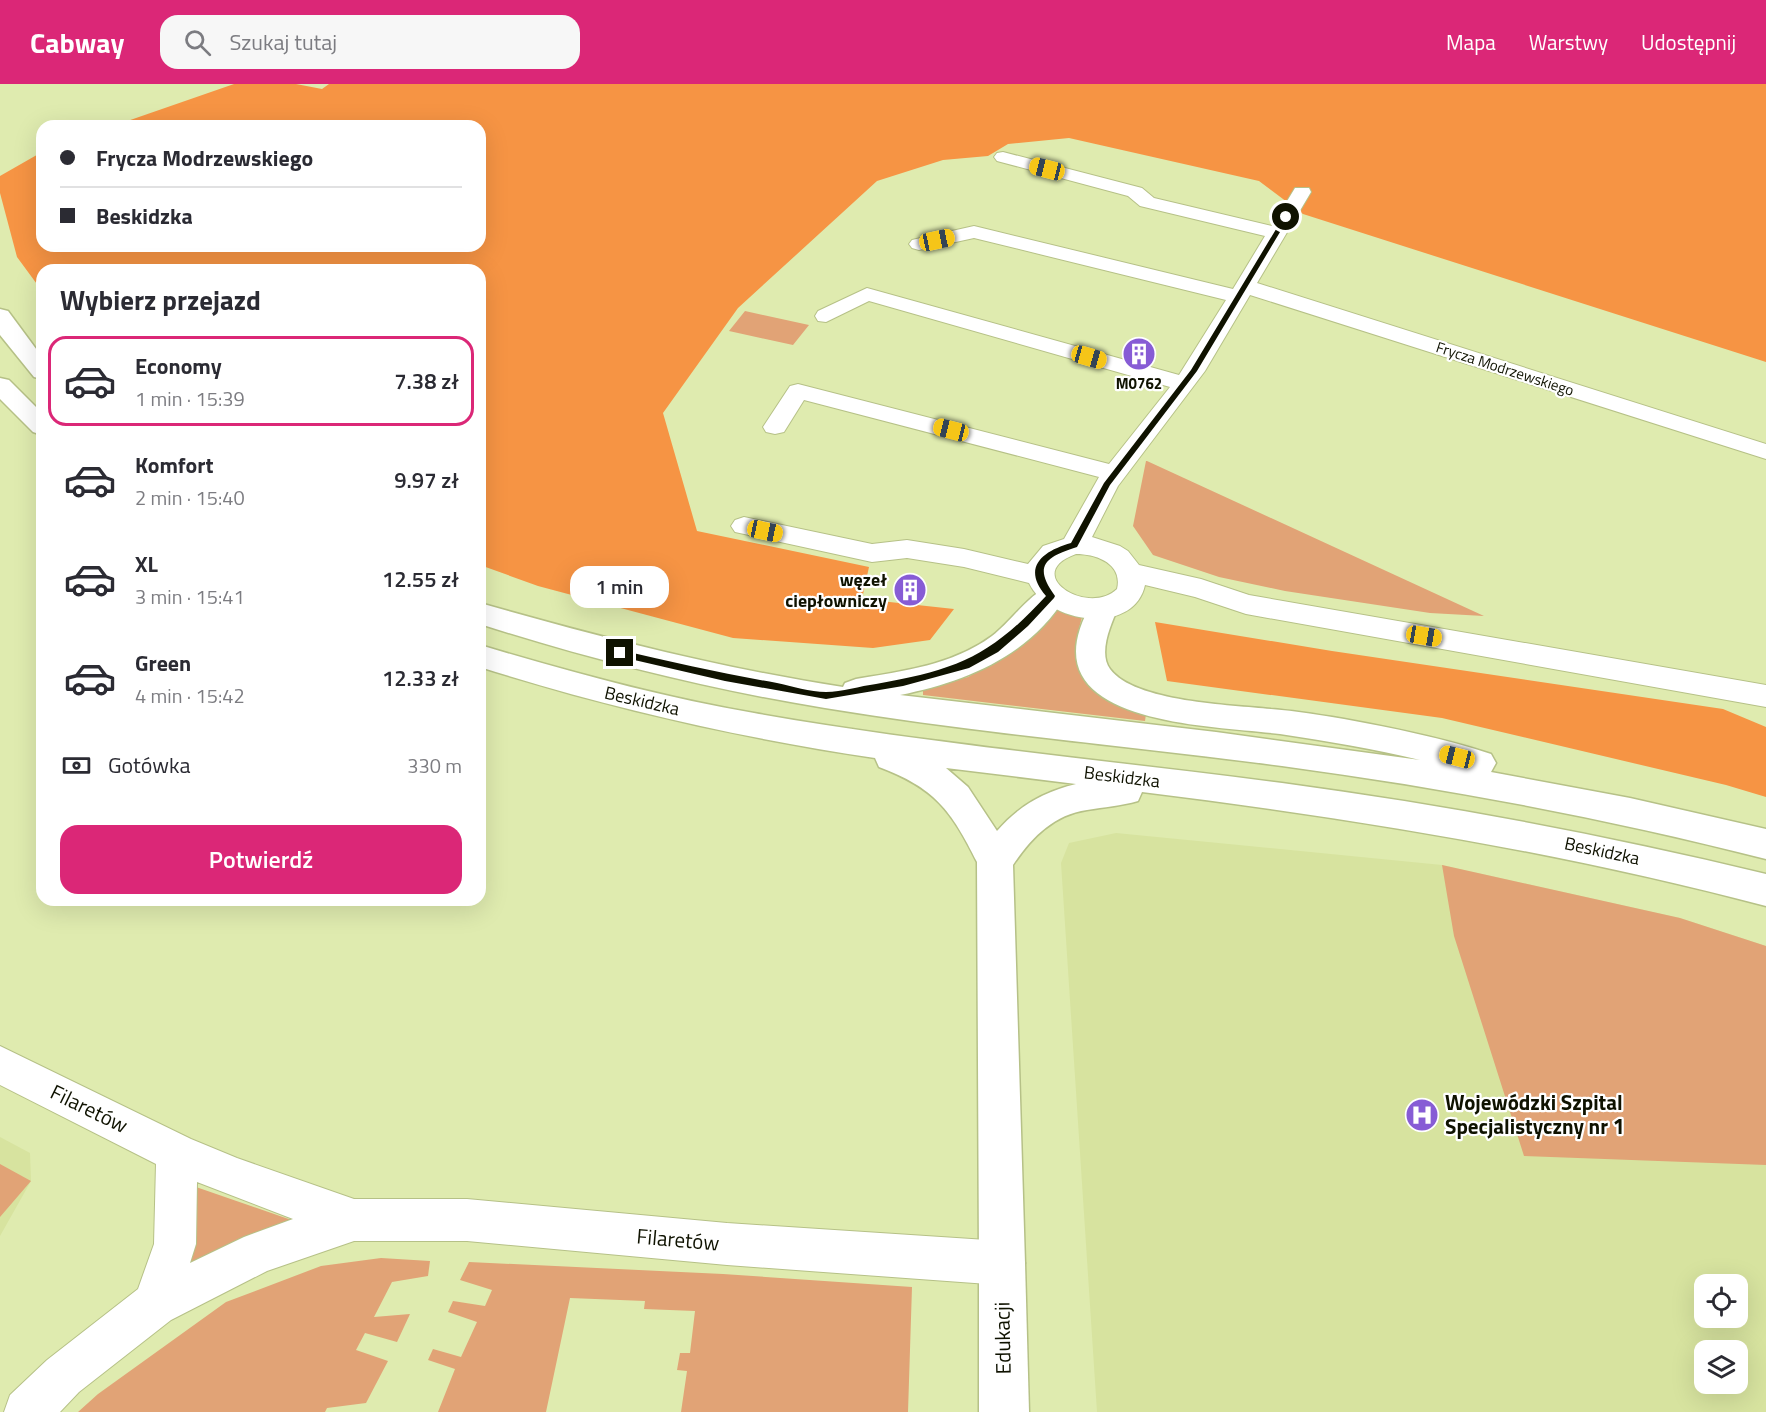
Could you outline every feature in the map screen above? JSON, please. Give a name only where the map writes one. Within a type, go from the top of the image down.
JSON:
[{"type":"main road","points":[[0,316],[11,334],[36,365]]},
{"type":"main road","points":[[0,385],[36,421]]},
{"type":"main road","points":[[826,696],[903,682],[966,665],[994,650],[1025,624],[1045,576]]},
{"type":"main road","points":[[1121,592],[1089,643],[1092,663],[1102,682],[1120,695],[1152,706],[1296,724],[1395,741],[1478,763],[1561,797]]},
{"type":"main road","points":[[486,615],[620,653],[725,678],[826,696],[1396,768],[1561,797],[1766,844]]},
{"type":"main road","name":"Beskidzka","points":[[486,658],[598,691],[709,716],[817,736],[999,762],[1402,813],[1561,842],[1766,890]]},
{"type":"main road","points":[[817,736],[897,760],[926,772],[946,784],[963,804],[995,862],[1011,837],[1039,811],[1080,795],[1188,785]]},
{"type":"main road","name":"Edukacji","points":[[995,862],[1004,1412]]},
{"type":"street","points":[[1003,157],[1135,192],[1147,202],[1276,234]]},
{"type":"street","points":[[1074,545],[1115,472],[1184,384],[1302,192]]},
{"type":"street","name":"Frycza Modrzewskiego","points":[[919,244],[974,232],[1241,291],[1766,452]]},
{"type":"street","points":[[826,316],[867,294],[1184,384]]},
{"type":"street","points":[[775,427],[798,391],[1115,472]]},
{"type":"street","points":[[1109,551],[1115,472]]},
{"type":"street","points":[[744,526],[872,552],[907,549],[964,558],[1045,576],[1075,607],[1121,592],[1202,604],[1246,604],[1766,696]]},
{"type":"street","points":[[1045,576],[1053,551],[1074,545],[1098,547],[1109,551],[1127,564],[1121,592]]},
{"type":"street","name":"Filaretów","points":[[0,1065],[177,1153],[236,1178],[354,1220]]},
{"type":"street","points":[[155,1304],[175,1244],[177,1153]]},
{"type":"street","name":"Filaretów","points":[[27,1412],[63,1376],[155,1304],[259,1252],[354,1220],[467,1220],[727,1244],[1002,1263]]},
{"type":"shaded area","points":[[234,84],[296,84],[322,89],[329,84],[1766,84],[1766,362],[1303,214],[1259,181],[1069,138],[1008,144],[988,156],[943,160],[877,181],[738,308],[663,413],[697,531],[869,567],[862,599],[954,609],[930,640],[873,648],[733,638],[538,586],[486,567],[486,264],[36,264],[36,283],[17,257],[0,193],[0,176],[36,155],[36,252],[486,252],[486,120],[130,120]]},
{"type":"shaded area","points":[[745,311],[809,325],[793,345],[729,331]]},
{"type":"shaded area","points":[[1146,461],[1484,616],[1430,613],[1285,591],[1219,577],[1153,555],[1133,526]]},
{"type":"shaded area","points":[[1053,609],[1082,617],[1076,646],[1082,672],[1089,682],[1109,697],[1146,714],[1145,721],[923,695],[923,688],[968,677],[1017,648]]},
{"type":"shaded area","points":[[1155,622],[1332,651],[1723,709],[1766,727],[1766,797],[1726,785],[1442,718],[1167,681]]},
{"type":"shaded area","name":"Wojewódzki Szpital Specjalistyczny nr 1","points":[[1116,833],[1442,865],[1680,918],[1766,946],[1766,1412],[1097,1412],[1061,863],[1069,843]]},
{"type":"shaded area","points":[[1442,865],[1680,918],[1766,946],[1766,1165],[1524,1156],[1454,936]]},
{"type":"shaded area","points":[[0,1137],[30,1153],[31,1181],[0,1236]]},
{"type":"shaded area","points":[[0,1164],[31,1181],[0,1217]]},
{"type":"shaded area","points":[[196,1187],[303,1224],[184,1274]]},
{"type":"shaded area","points":[[381,1258],[430,1261],[428,1276],[392,1282],[374,1317],[410,1314],[397,1342],[365,1333],[356,1350],[388,1361],[366,1403],[327,1408],[325,1412],[78,1412],[98,1394],[226,1302],[321,1266]]},
{"type":"shaded area","points":[[469,1262],[723,1274],[912,1287],[908,1412],[681,1412],[687,1371],[677,1370],[680,1353],[690,1353],[695,1311],[644,1309],[645,1301],[570,1298],[546,1412],[438,1412],[455,1369],[428,1360],[433,1349],[461,1357],[477,1322],[448,1312],[453,1301],[485,1306],[492,1290],[460,1280]]},
{"type":"place","name":"M0762","points":[[1139,354]]},
{"type":"place","name":"węzeł ciepłowniczy","points":[[910,590]]},
{"type":"place","name":"Wojewódzki Szpital Specjalistyczny nr 1","points":[[1422,1115]]},
{"type":"route","points":[[620,653],[725,678],[826,696],[903,682],[945,671],[966,665],[994,650],[1025,624],[1051,596],[1042,587],[1039,576],[1040,566],[1053,551],[1074,545],[1107,484],[1194,371],[1286,217]]}]
